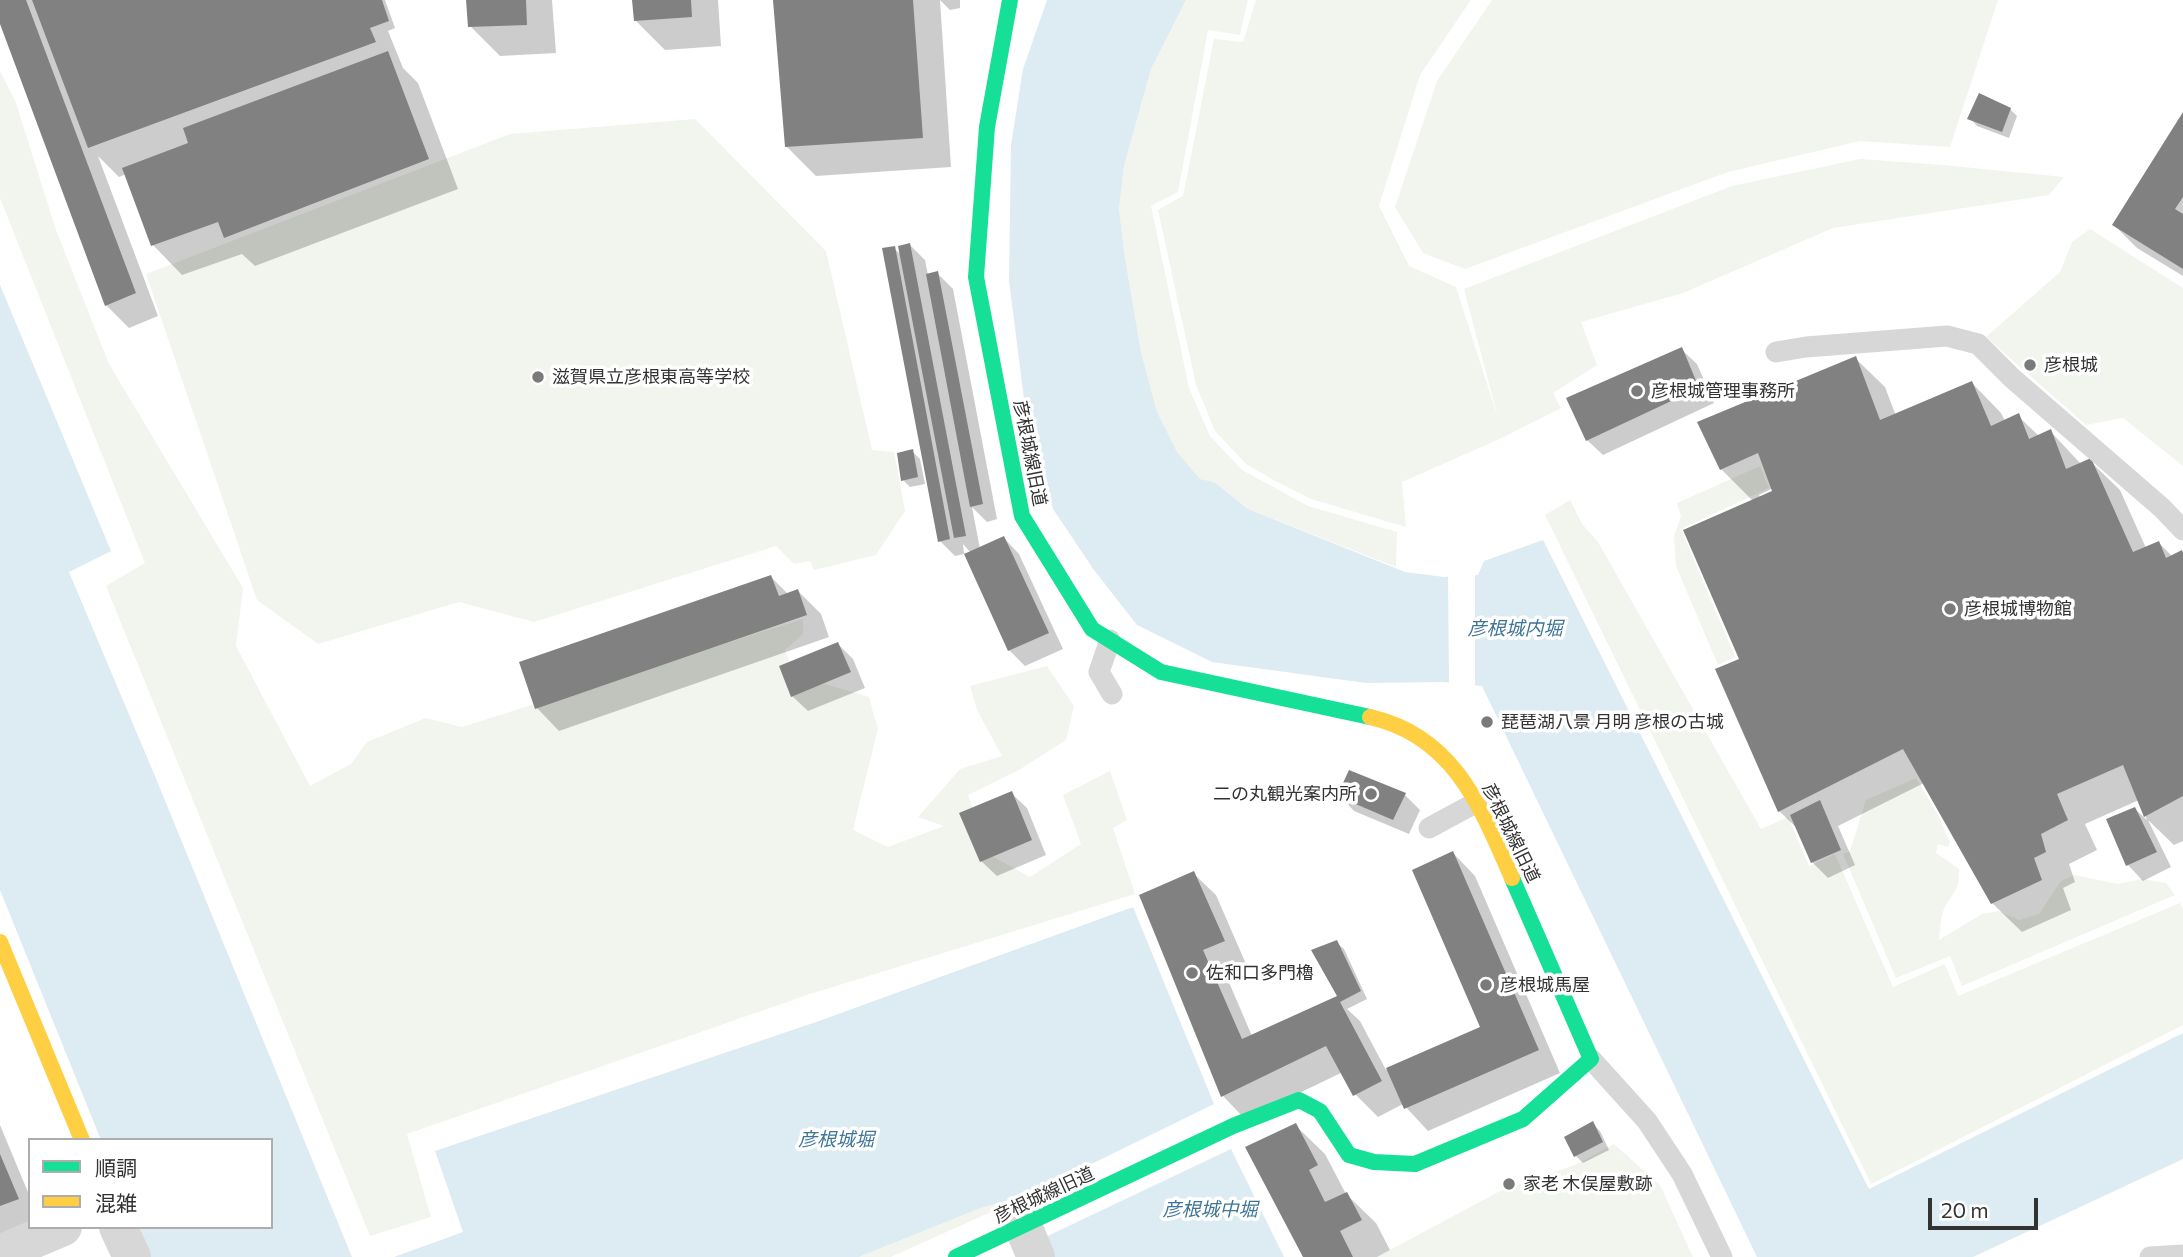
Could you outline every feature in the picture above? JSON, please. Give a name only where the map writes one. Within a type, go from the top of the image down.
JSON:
[{"type":"street","name":"彦根城線旧道","points":[[956,1257],[1029,1241],[1233,1126],[1299,1100],[1320,1111],[1349,1155],[1374,1162],[1415,1164],[1523,1119],[1547,1101],[1591,1059],[1485,816],[1458,771],[1429,743],[1405,729],[1364,715],[1161,672],[1091,629],[1022,516],[976,277],[987,127],[1010,0]]},
{"type":"street","points":[[0,942],[81,1138]]},
{"type":"street","points":[[0,1254],[58,1229]]},
{"type":"street","points":[[119,1229],[132,1257]]},
{"type":"lane","points":[[1776,352],[1806,347],[1947,336],[1978,344],[2162,508],[2183,530]]},
{"type":"lane","points":[[1110,640],[1099,672],[1112,694]]},
{"type":"lane","points":[[1429,828],[1477,802]]},
{"type":"lane","points":[[1591,1059],[1647,1121],[1682,1174],[1722,1257]]},
{"type":"lane","points":[[2150,1257],[2183,1255]]},
{"type":"shaded area","points":[[1186,0],[1248,0],[1240,35],[1208,30],[1178,192],[1151,206],[1189,388],[1210,436],[1242,470],[1308,506],[1397,532],[1396,567],[1248,509],[1214,482],[1200,479],[1177,452],[1157,412],[1141,352],[1119,208],[1124,166],[1151,69]]},
{"type":"shaded area","points":[[1256,0],[1471,0],[1420,75],[1379,206],[1409,266],[1456,287],[1498,418],[1464,289],[1732,186],[1860,159],[2064,177],[2049,195],[1833,228],[1683,293],[1581,322],[1597,365],[1553,393],[1561,408],[1504,437],[1402,482],[1406,527],[1311,499],[1246,464],[1215,431],[1196,385],[1158,210],[1183,196],[1214,39],[1243,42]]},
{"type":"shaded area","points":[[1492,0],[1998,0],[1950,147],[1860,141],[1728,172],[1465,269],[1423,253],[1395,207],[1437,81]]},
{"type":"shaded area","points":[[0,71],[15,100],[56,230],[109,364],[243,588],[236,646],[310,786],[351,764],[367,742],[426,718],[462,727],[803,619],[803,634],[785,650],[800,689],[825,684],[869,697],[878,729],[853,830],[888,847],[944,826],[918,817],[960,769],[1002,756],[977,710],[970,686],[1047,666],[1074,706],[1066,740],[1019,770],[968,795],[990,855],[1030,877],[1081,844],[1063,795],[1110,771],[1127,820],[1113,828],[1135,894],[810,994],[407,1134],[431,1217],[370,1236],[106,586],[145,563],[0,198]]},
{"type":"shaded area","points":[[695,119],[826,251],[872,450],[894,452],[905,511],[876,555],[814,570],[810,561],[794,564],[776,546],[534,622],[459,602],[318,644],[257,600],[146,274],[510,134]]},
{"type":"shaded area","points":[[2090,229],[2183,288],[2183,466],[2123,418],[2086,425],[1986,337],[2060,272],[2072,242]]},
{"type":"shaded area","points":[[1760,466],[1769,488],[1681,529],[1735,657],[1718,665],[1676,566],[1674,536],[1681,517],[1677,503]]},
{"type":"shaded area","points":[[1570,500],[1582,524],[1598,542],[1761,829],[1788,817],[1809,866],[1835,854],[1893,987],[1945,964],[1958,996],[2180,903],[2183,910],[2183,1025],[1871,1184],[1545,515]]},
{"type":"shaded area","points":[[1916,778],[1950,842],[1948,847],[1938,844],[1936,853],[1959,869],[1956,889],[1942,915],[1939,940],[1982,914],[1999,911],[2019,920],[2039,914],[2061,881],[2074,875],[2118,884],[2142,879],[2166,883],[2175,895],[1962,986],[1950,956],[1896,978],[1843,854],[1850,851],[1866,800]]},
{"type":"shaded area","points":[[1614,1144],[1660,1185],[1693,1257],[1377,1257],[1500,1191],[1575,1165]]},
{"type":"shaded area","points":[[1024,1197],[891,1257],[859,1257],[983,1207]]},
{"type":"water","name":"彦根城内堀","points":[[1047,0],[1186,0],[1151,69],[1124,166],[1119,208],[1141,352],[1157,412],[1177,452],[1200,479],[1214,482],[1248,509],[1405,572],[1444,577],[1478,575],[1484,561],[1543,540],[1869,1189],[2183,1033],[2183,1159],[1973,1257],[1757,1257],[1482,686],[1443,682],[1366,683],[1212,662],[1137,625],[1094,570],[1053,509],[1027,422],[1009,281],[1011,145],[1023,69]]},
{"type":"water","points":[[0,285],[111,551],[69,572],[352,1257],[149,1257],[138,1229],[273,1229],[273,1138],[100,1138],[0,890]]},
{"type":"water","name":"彦根城堀","points":[[1133,907],[1214,1104],[1024,1197],[983,1207],[859,1257],[394,1257],[463,1232],[435,1151],[819,1021]]},
{"type":"water","name":"彦根城中堀","points":[[1231,1149],[1284,1257],[1044,1257],[1037,1241]]},
{"type":"pier","points":[[1475,571],[1475,689],[1449,686],[1448,573]]},
{"type":"building","points":[[0,0],[26,0],[136,293],[105,306],[0,24]]},
{"type":"building","points":[[32,0],[382,0],[389,21],[370,28],[376,42],[88,148]]},
{"type":"building","points":[[466,0],[526,0],[527,25],[468,27]]},
{"type":"building","points":[[632,0],[691,0],[692,17],[634,21]]},
{"type":"building","points":[[773,0],[913,0],[923,138],[785,147]]},
{"type":"building","points":[[388,51],[429,159],[224,238],[218,222],[151,246],[122,168],[188,143],[183,128]]},
{"type":"building","points":[[1979,93],[2011,108],[2002,132],[1967,119]]},
{"type":"building","points":[[2183,112],[2183,197],[2175,209],[2183,214],[2183,269],[2112,225]]},
{"type":"building","points":[[910,243],[966,536],[954,538],[898,246]]},
{"type":"building","points":[[895,246],[950,539],[938,542],[882,248]]},
{"type":"building","points":[[938,271],[983,504],[970,507],[926,274]]},
{"type":"building","name":"彦根城管理事務所","points":[[1682,347],[1699,388],[1586,441],[1566,398]]},
{"type":"building","name":"彦根城博物館","points":[[1856,356],[1880,420],[1972,381],[1991,426],[2019,413],[2029,439],[2051,429],[2066,469],[2091,458],[2133,552],[2159,541],[2166,558],[2182,550],[2183,553],[2183,796],[2144,817],[2123,765],[2057,794],[2068,820],[2041,834],[2046,852],[2034,858],[2042,880],[1991,904],[1903,749],[1778,812],[1715,669],[1739,659],[1683,530],[1772,491],[1758,453],[1720,470],[1697,422]]},
{"type":"building","points":[[913,449],[918,477],[901,481],[897,453]]},
{"type":"building","points":[[1004,536],[1049,633],[1008,651],[964,554]]},
{"type":"building","points":[[771,575],[779,596],[798,589],[807,615],[535,709],[519,662]]},
{"type":"building","points":[[838,642],[851,672],[791,697],[779,666]]},
{"type":"building","name":"二の丸観光案内所","points":[[1349,770],[1406,793],[1393,820],[1337,796]]},
{"type":"building","points":[[1012,791],[1032,840],[980,862],[959,813]]},
{"type":"building","points":[[1820,800],[1841,850],[1811,863],[1790,815]]},
{"type":"building","points":[[2135,807],[2157,852],[2126,866],[2106,819]]},
{"type":"building","name":"彦根城馬屋","points":[[1453,851],[1539,1050],[1404,1109],[1386,1068],[1480,1027],[1412,870]]},
{"type":"building","name":"佐和口多門櫓","points":[[1194,871],[1225,941],[1203,950],[1242,1039],[1337,996],[1311,950],[1337,940],[1361,991],[1340,1002],[1382,1081],[1353,1096],[1326,1046],[1221,1097],[1139,895]]},
{"type":"building","points":[[1593,1121],[1603,1142],[1574,1157],[1564,1137]]},
{"type":"building","points":[[1296,1123],[1318,1165],[1309,1170],[1325,1202],[1347,1192],[1362,1220],[1340,1231],[1353,1257],[1303,1257],[1245,1147]]},
{"type":"building","points":[[0,1154],[19,1199],[0,1206]]},
{"type":"traffic: fast","points":[[1010,0],[987,127],[976,277],[1022,516],[1092,629],[1161,672],[1370,717]]},
{"type":"traffic: fast","points":[[956,1257],[1233,1126],[1299,1100],[1320,1111],[1349,1155],[1374,1162],[1415,1164],[1523,1119],[1591,1059],[1512,878]]},
{"type":"traffic: slow","points":[[1370,717],[1399,726],[1423,740],[1444,758],[1476,801],[1512,878]]},
{"type":"traffic: slow","points":[[0,942],[81,1138]]},
{"type":"place","name":"彦根城","points":[[2030,365]]},
{"type":"place","name":"滋賀県立彦根東高等学校","points":[[538,377]]},
{"type":"place","name":"彦根城管理事務所","points":[[1637,391]]},
{"type":"place","name":"彦根城博物館","points":[[1950,609]]},
{"type":"place","name":"琵琶湖八景 月明 彦根の古城","points":[[1487,722]]},
{"type":"place","name":"二の丸観光案内所","points":[[1371,794]]},
{"type":"place","name":"佐和口多門櫓","points":[[1192,973]]},
{"type":"place","name":"彦根城馬屋","points":[[1486,985]]},
{"type":"place","name":"家老 木俣屋敷跡","points":[[1509,1184]]}]
